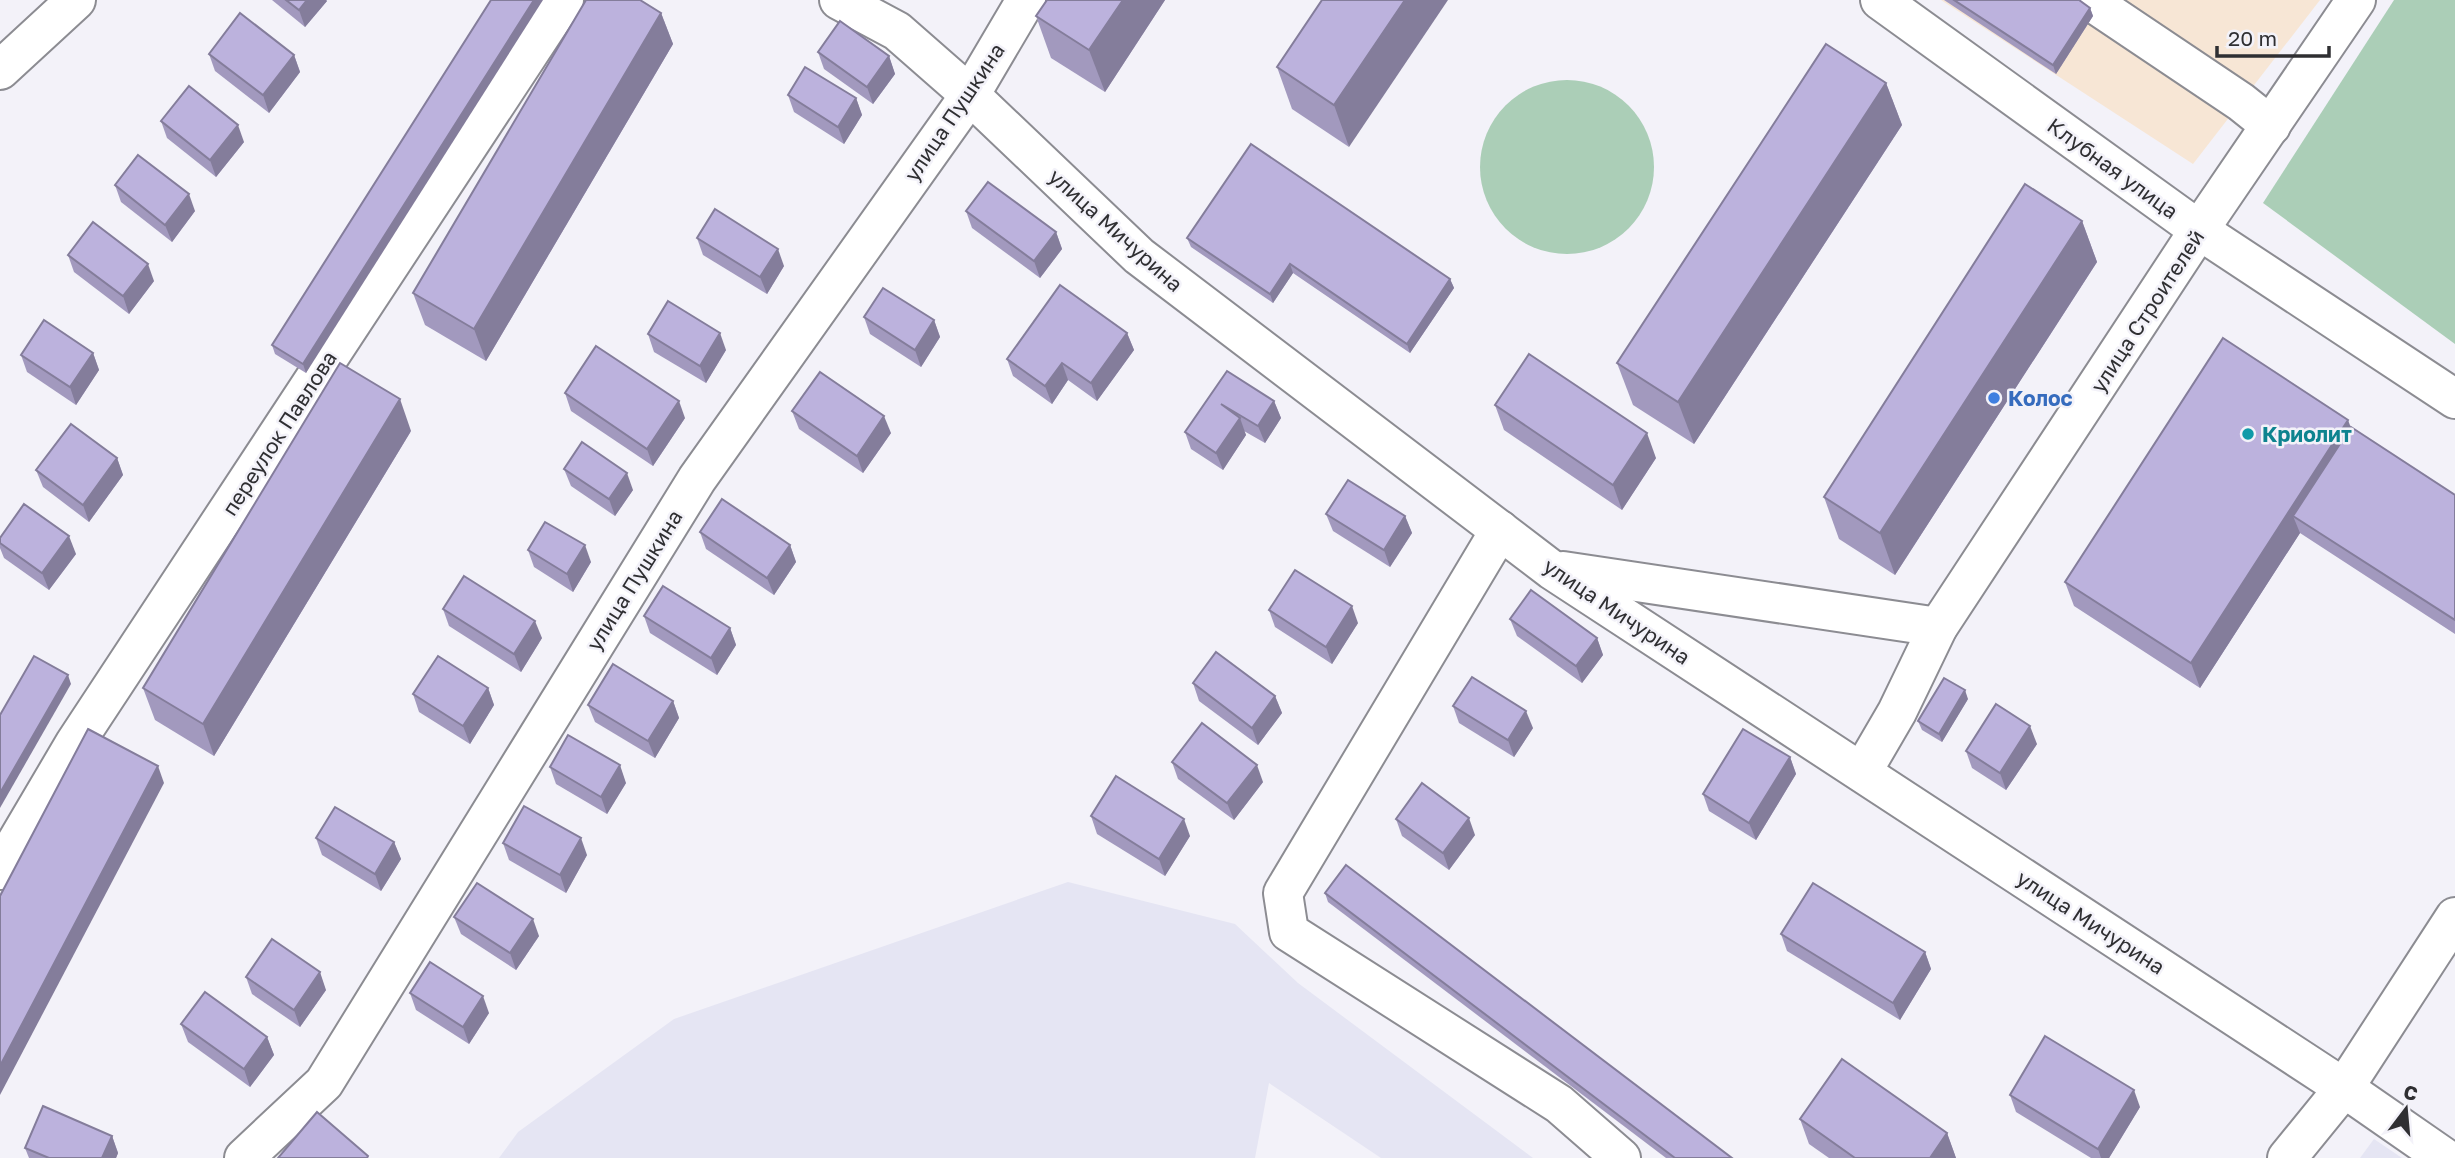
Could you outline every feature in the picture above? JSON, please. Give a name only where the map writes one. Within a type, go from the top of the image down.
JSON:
[{"type":"street","points":[[0,70],[76,0]]},
{"type":"street","name":"переулок Павлова","points":[[0,870],[75,743],[564,0]]},
{"type":"street","name":"улица Мичурина","points":[[838,0],[897,31],[970,95],[1139,256],[1552,570],[2344,1088],[2445,1158]]},
{"type":"street","name":"улица Пушкина","points":[[244,1158],[324,1083],[697,479],[970,95],[1026,0]]},
{"type":"street","name":"Клубная улица","points":[[1880,0],[2199,230],[2455,399]]},
{"type":"street","points":[[2089,0],[2241,102],[2271,126]]},
{"type":"street","name":"улица Строителей","points":[[1862,772],[1897,712],[1938,627],[2199,230],[2356,0]]},
{"type":"street","points":[[1500,530],[1283,893],[1289,932],[1559,1104],[1620,1158]]},
{"type":"street","points":[[1552,570],[1938,627]]},
{"type":"street","points":[[2287,1158],[2344,1088],[2455,917]]},
{"type":"shaded area","points":[[1941,0],[2320,0],[2193,164]]},
{"type":"shaded area","points":[[1068,882],[1235,924],[1298,983],[1533,1158],[1381,1158],[1269,1083],[1255,1158],[499,1158],[518,1132],[674,1019]]},
{"type":"shaded area","points":[[2374,1139],[2402,1158],[2360,1158]]},
{"type":"green space","points":[[2394,0],[2455,0],[2455,344],[2263,203]]},
{"type":"green space","points":[[1567,80],[1600,87],[1628,106],[1647,134],[1654,167],[1647,200],[1628,228],[1600,247],[1567,254],[1534,247],[1506,228],[1487,200],[1480,167],[1487,134],[1506,106],[1534,87]]},
{"type":"building","points":[[286,0],[307,0],[299,10]]},
{"type":"building","points":[[491,0],[534,0],[303,364],[272,345]]},
{"type":"building","points":[[586,0],[640,0],[661,13],[474,329],[413,293]]},
{"type":"building","points":[[1047,0],[1123,0],[1089,50],[1036,16]]},
{"type":"building","points":[[1322,0],[1405,0],[1334,105],[1277,67]]},
{"type":"building","points":[[1954,0],[2079,0],[2090,8],[2053,65]]},
{"type":"building","points":[[240,13],[294,55],[263,95],[209,54]]},
{"type":"building","points":[[840,21],[889,56],[867,87],[818,52]]},
{"type":"building","points":[[1826,44],[1886,83],[1678,402],[1617,363]]},
{"type":"building","points":[[805,67],[856,98],[838,127],[788,95]]},
{"type":"building","points":[[189,86],[238,125],[210,160],[161,121]]},
{"type":"building","points":[[1251,144],[1450,279],[1407,344],[1290,264],[1270,294],[1187,238]]},
{"type":"building","points":[[138,155],[189,194],[165,225],[115,185]]},
{"type":"building","points":[[988,182],[1056,232],[1034,261],[966,211]]},
{"type":"building","points":[[2025,184],[2082,221],[1880,533],[1824,497]]},
{"type":"building","points":[[715,209],[778,249],[760,277],[697,238]]},
{"type":"building","points":[[93,222],[148,264],[123,296],[68,255]]},
{"type":"building","points":[[1060,285],[1127,333],[1091,383],[1062,363],[1045,386],[1007,359]]},
{"type":"building","points":[[883,288],[934,320],[915,350],[864,317]]},
{"type":"building","points":[[668,301],[720,333],[700,366],[648,334]]},
{"type":"building","points":[[44,320],[93,353],[70,387],[21,355]]},
{"type":"building","points":[[2223,338],[2348,420],[2191,663],[2065,582]]},
{"type":"building","points":[[596,346],[679,401],[647,449],[565,393]]},
{"type":"building","points":[[1529,354],[1647,433],[1613,485],[1495,405]]},
{"type":"building","points":[[340,363],[400,399],[203,724],[143,688]]},
{"type":"building","points":[[1227,371],[1274,401],[1258,426],[1221,404],[1240,418],[1216,453],[1185,432]]},
{"type":"building","points":[[820,372],[884,416],[857,456],[792,411]]},
{"type":"building","points":[[71,424],[117,458],[83,505],[36,470]]},
{"type":"building","points":[[2351,427],[2455,495],[2455,620],[2293,516]]},
{"type":"building","points":[[582,442],[627,473],[609,499],[564,469]]},
{"type":"building","points":[[1348,480],[1405,516],[1384,550],[1326,514]]},
{"type":"building","points":[[722,499],[790,545],[767,578],[700,532]]},
{"type":"building","points":[[24,504],[69,536],[42,573],[0,543],[0,538]]},
{"type":"building","points":[[545,522],[585,545],[567,574],[528,550]]},
{"type":"building","points":[[1295,570],[1352,606],[1326,647],[1269,610]]},
{"type":"building","points":[[464,576],[535,621],[514,654],[443,609]]},
{"type":"building","points":[[663,586],[730,628],[711,658],[644,616]]},
{"type":"building","points":[[1531,590],[1597,638],[1576,666],[1510,619]]},
{"type":"building","points":[[1216,652],[1275,696],[1252,728],[1193,683]]},
{"type":"building","points":[[34,656],[68,675],[0,793],[0,715]]},
{"type":"building","points":[[438,656],[488,688],[463,726],[413,694]]},
{"type":"building","points":[[613,664],[673,701],[648,741],[588,705]]},
{"type":"building","points":[[1472,677],[1526,711],[1508,740],[1453,706]]},
{"type":"building","points":[[1944,678],[1965,690],[1939,734],[1918,721]]},
{"type":"building","points":[[1996,704],[2030,726],[2000,773],[1966,751]]},
{"type":"building","points":[[1202,723],[1257,765],[1227,803],[1172,762]]},
{"type":"building","points":[[88,729],[158,766],[0,1066],[0,896]]},
{"type":"building","points":[[1743,729],[1790,757],[1749,823],[1703,794]]},
{"type":"building","points":[[568,735],[620,765],[601,797],[550,767]]},
{"type":"building","points":[[1116,776],[1184,819],[1159,859],[1091,816]]},
{"type":"building","points":[[1422,783],[1469,818],[1443,853],[1396,819]]},
{"type":"building","points":[[524,806],[581,838],[560,875],[503,843]]},
{"type":"building","points":[[335,807],[394,842],[375,874],[316,838]]},
{"type":"building","points":[[1346,865],[1732,1158],[1675,1158],[1325,893]]},
{"type":"building","points":[[477,883],[533,919],[510,953],[454,917]]},
{"type":"building","points":[[1813,883],[1925,952],[1893,1003],[1781,934]]},
{"type":"building","points":[[272,939],[320,972],[294,1010],[246,977]]},
{"type":"building","points":[[430,962],[483,996],[463,1027],[410,993]]},
{"type":"building","points":[[205,992],[267,1037],[244,1069],[181,1024]]},
{"type":"building","points":[[2045,1036],[2134,1090],[2098,1149],[2010,1095]]},
{"type":"building","points":[[1842,1059],[1947,1133],[1930,1158],[1855,1158],[1800,1119]]},
{"type":"building","points":[[43,1106],[112,1136],[102,1158],[49,1158],[25,1148]]},
{"type":"building","points":[[317,1112],[368,1156],[367,1158],[278,1158]]},
{"type":"place","name":"Колос","points":[[1994,398]]},
{"type":"place","name":"Криолит","points":[[2248,434]]}]
